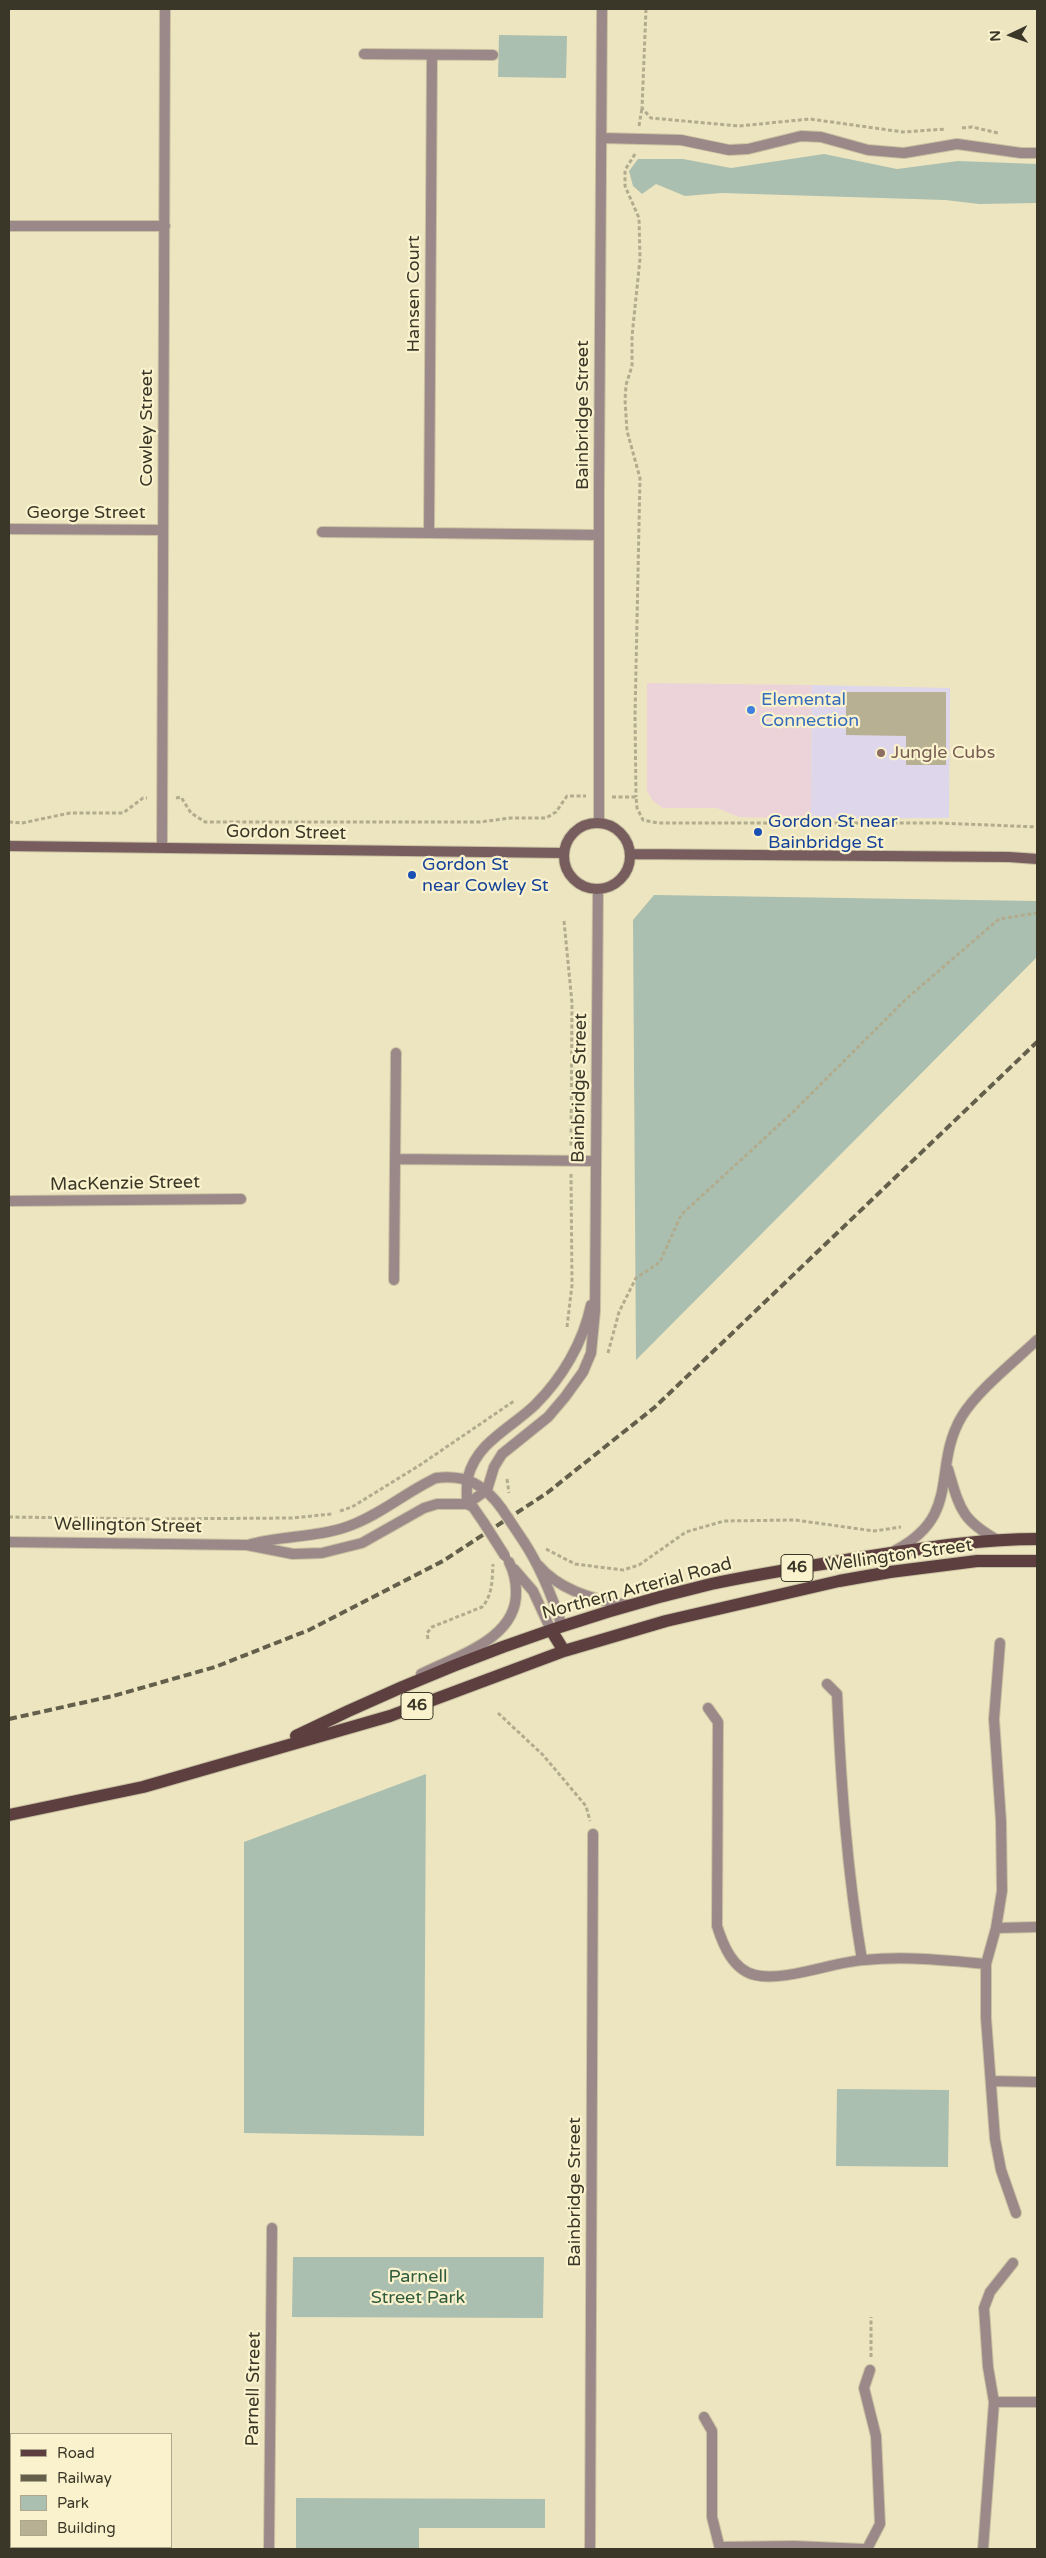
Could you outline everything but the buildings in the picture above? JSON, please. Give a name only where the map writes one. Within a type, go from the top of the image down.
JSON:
[{"type":"main road","name":"Northern Arterial Road","points":[[267,1750],[339,1715],[498,1648],[631,1605],[740,1578],[889,1554],[999,1541],[1037,1539]]},
{"type":"main road","name":"Wellington Street","points":[[564,1651],[666,1621],[847,1579],[954,1563],[1037,1561]]},
{"type":"main road","points":[[556,1628],[564,1651]]},
{"type":"main road","name":"Northern Arterial Road","points":[[9,1815],[143,1787],[390,1716],[564,1651]]},
{"type":"street","name":"Cowley Street","points":[[162,847],[165,9]]},
{"type":"street","name":"Bainbridge Street","points":[[599,822],[598,535],[602,9]]},
{"type":"street","points":[[364,54],[493,55]]},
{"type":"street","name":"Hansen Court","points":[[429,533],[432,55]]},
{"type":"street","points":[[601,138],[681,140],[729,150],[748,149],[801,136],[821,137],[868,150],[904,153],[958,144],[1021,153],[1037,152]]},
{"type":"street","points":[[9,226],[165,226]]},
{"type":"street","name":"George Street","points":[[9,529],[163,530]]},
{"type":"street","points":[[322,532],[598,535]]},
{"type":"street","points":[[599,822],[609,824],[624,836],[630,854],[630,863],[622,878],[607,888],[598,889],[583,886],[576,882],[566,869],[564,853],[571,834],[579,827],[599,822]]},
{"type":"street","name":"Gordon Street","points":[[9,846],[564,853]]},
{"type":"street","points":[[1010,857],[1037,853]]},
{"type":"street","points":[[630,854],[1010,857],[1037,860]]},
{"type":"street","name":"Bainbridge Street","points":[[487,1490],[494,1467],[502,1454],[548,1417],[583,1372],[594,1339],[598,889]]},
{"type":"street","points":[[394,1280],[396,1053]]},
{"type":"street","points":[[395,1159],[595,1161]]},
{"type":"street","name":"MacKenzie Street","points":[[9,1201],[241,1199]]},
{"type":"street","name":"Bainbridge Street","points":[[468,1479],[475,1462],[488,1442],[536,1404],[565,1368],[582,1337],[595,1287]]},
{"type":"street","points":[[889,1554],[908,1544],[930,1524],[941,1500],[952,1440],[963,1414],[972,1402],[1037,1340]]},
{"type":"street","points":[[947,1466],[964,1515],[981,1531],[999,1541]]},
{"type":"street","name":"Wellington Street","points":[[247,1545],[262,1541],[323,1533],[350,1526],[436,1478],[451,1476],[468,1479],[487,1490],[538,1565],[551,1594],[556,1628]]},
{"type":"street","points":[[467,1504],[468,1479]]},
{"type":"street","points":[[467,1504],[487,1490]]},
{"type":"street","name":"Wellington Street","points":[[9,1542],[247,1545],[293,1554],[322,1553],[362,1543],[424,1508],[448,1503],[467,1504]]},
{"type":"street","points":[[467,1504],[473,1507],[556,1628]]},
{"type":"street","points":[[339,1715],[496,1635],[509,1620],[516,1597],[515,1575],[507,1559]]},
{"type":"street","points":[[538,1565],[558,1583],[573,1591],[610,1602],[631,1605]]},
{"type":"street","points":[[1000,1643],[994,1719],[1001,1821],[1002,1891],[996,1928],[986,1964],[986,2018],[995,2139],[1001,2170],[1016,2213]]},
{"type":"street","points":[[827,1684],[837,1694],[841,1800],[850,1890],[862,1960]]},
{"type":"street","points":[[708,1708],[718,1722],[717,1926],[724,1949],[739,1966],[753,1975],[771,1977],[862,1960],[941,1959],[986,1964]]},
{"type":"street","name":"Bainbridge Street","points":[[590,2549],[593,1834]]},
{"type":"street","points":[[996,1928],[1037,1927]]},
{"type":"street","points":[[991,2081],[1037,2082]]},
{"type":"street","name":"Parnell Street","points":[[269,2549],[272,2228]]},
{"type":"street","points":[[983,2549],[994,2402],[988,2367],[984,2308],[990,2292],[1013,2263]]},
{"type":"street","points":[[867,2549],[880,2524],[876,2436],[864,2388],[870,2370]]},
{"type":"street","points":[[994,2402],[1037,2402]]},
{"type":"street","points":[[704,2417],[712,2431],[712,2517],[721,2548],[794,2546],[863,2549]]},
{"type":"path","points":[[646,9],[642,108],[638,148],[625,170],[625,186],[639,218],[640,259],[632,336],[632,366],[626,385],[625,400],[627,431],[640,478],[634,716],[637,808],[643,820],[658,823],[940,823],[1037,827]]},
{"type":"path","points":[[642,108],[651,118],[739,126],[810,119],[903,132],[972,127],[1000,133]]},
{"type":"path","points":[[175,798],[181,798],[191,813],[206,822],[385,823],[480,822],[510,818],[546,818],[556,812],[567,796],[581,796]]},
{"type":"path","points":[[616,797],[636,797]]},
{"type":"path","points":[[9,822],[22,823],[70,813],[123,813],[143,798],[149,798]]},
{"type":"path","points":[[605,1362],[619,1312],[636,1278],[660,1262],[681,1215],[792,1113],[905,1000],[999,919],[1037,913]]},
{"type":"path","points":[[564,921],[572,1003],[570,1161],[572,1297],[566,1332]]},
{"type":"path","points":[[9,1517],[293,1518],[332,1514],[352,1507],[420,1465],[520,1397]]},
{"type":"path","points":[[508,1476],[510,1497]]},
{"type":"path","points":[[540,1543],[552,1553],[575,1564],[615,1571],[635,1567],[693,1529],[724,1521],[795,1520],[874,1531],[904,1526]]},
{"type":"path","points":[[428,1639],[427,1633],[432,1627],[482,1606],[488,1601],[492,1587],[493,1563]]},
{"type":"path","points":[[498,1713],[544,1755],[586,1806],[593,1834]]},
{"type":"path","points":[[870,2370],[868,2364],[871,2361],[871,2317]]},
{"type":"shaded area","points":[[647,683],[812,685],[811,819],[739,817],[717,808],[663,808],[653,801],[647,791]]},
{"type":"shaded area","name":"Jungle Cubs","points":[[812,685],[950,688],[949,818],[811,819]]},
{"type":"green space","points":[[499,35],[567,36],[566,78],[498,77]]},
{"type":"green space","points":[[824,154],[897,169],[958,161],[1037,164],[1037,203],[979,204],[945,200],[722,193],[685,196],[656,184],[642,194],[633,186],[629,171],[638,159],[683,159],[731,168]]},
{"type":"green space","points":[[654,895],[1037,901],[1037,957],[636,1360],[633,920]]},
{"type":"green space","points":[[426,1774],[424,2136],[244,2133],[244,1842]]},
{"type":"green space","points":[[837,2089],[949,2090],[948,2167],[836,2166]]},
{"type":"green space","name":"Parnell Street Park","points":[[293,2257],[544,2257],[543,2318],[292,2317]]},
{"type":"green space","points":[[296,2498],[545,2499],[545,2528],[419,2528],[419,2549],[296,2549]]},
{"type":"railway","points":[[9,1719],[113,1696],[215,1667],[309,1630],[443,1561],[547,1493],[655,1407],[1037,1042]]},
{"type":"place","name":"Elemental Connection","points":[[751,710]]},
{"type":"place","name":"Jungle Cubs","points":[[881,753]]},
{"type":"place","name":"Gordon St near Bainbridge St","points":[[758,832]]},
{"type":"place","name":"Gordon St near Cowley St","points":[[412,875]]}]
